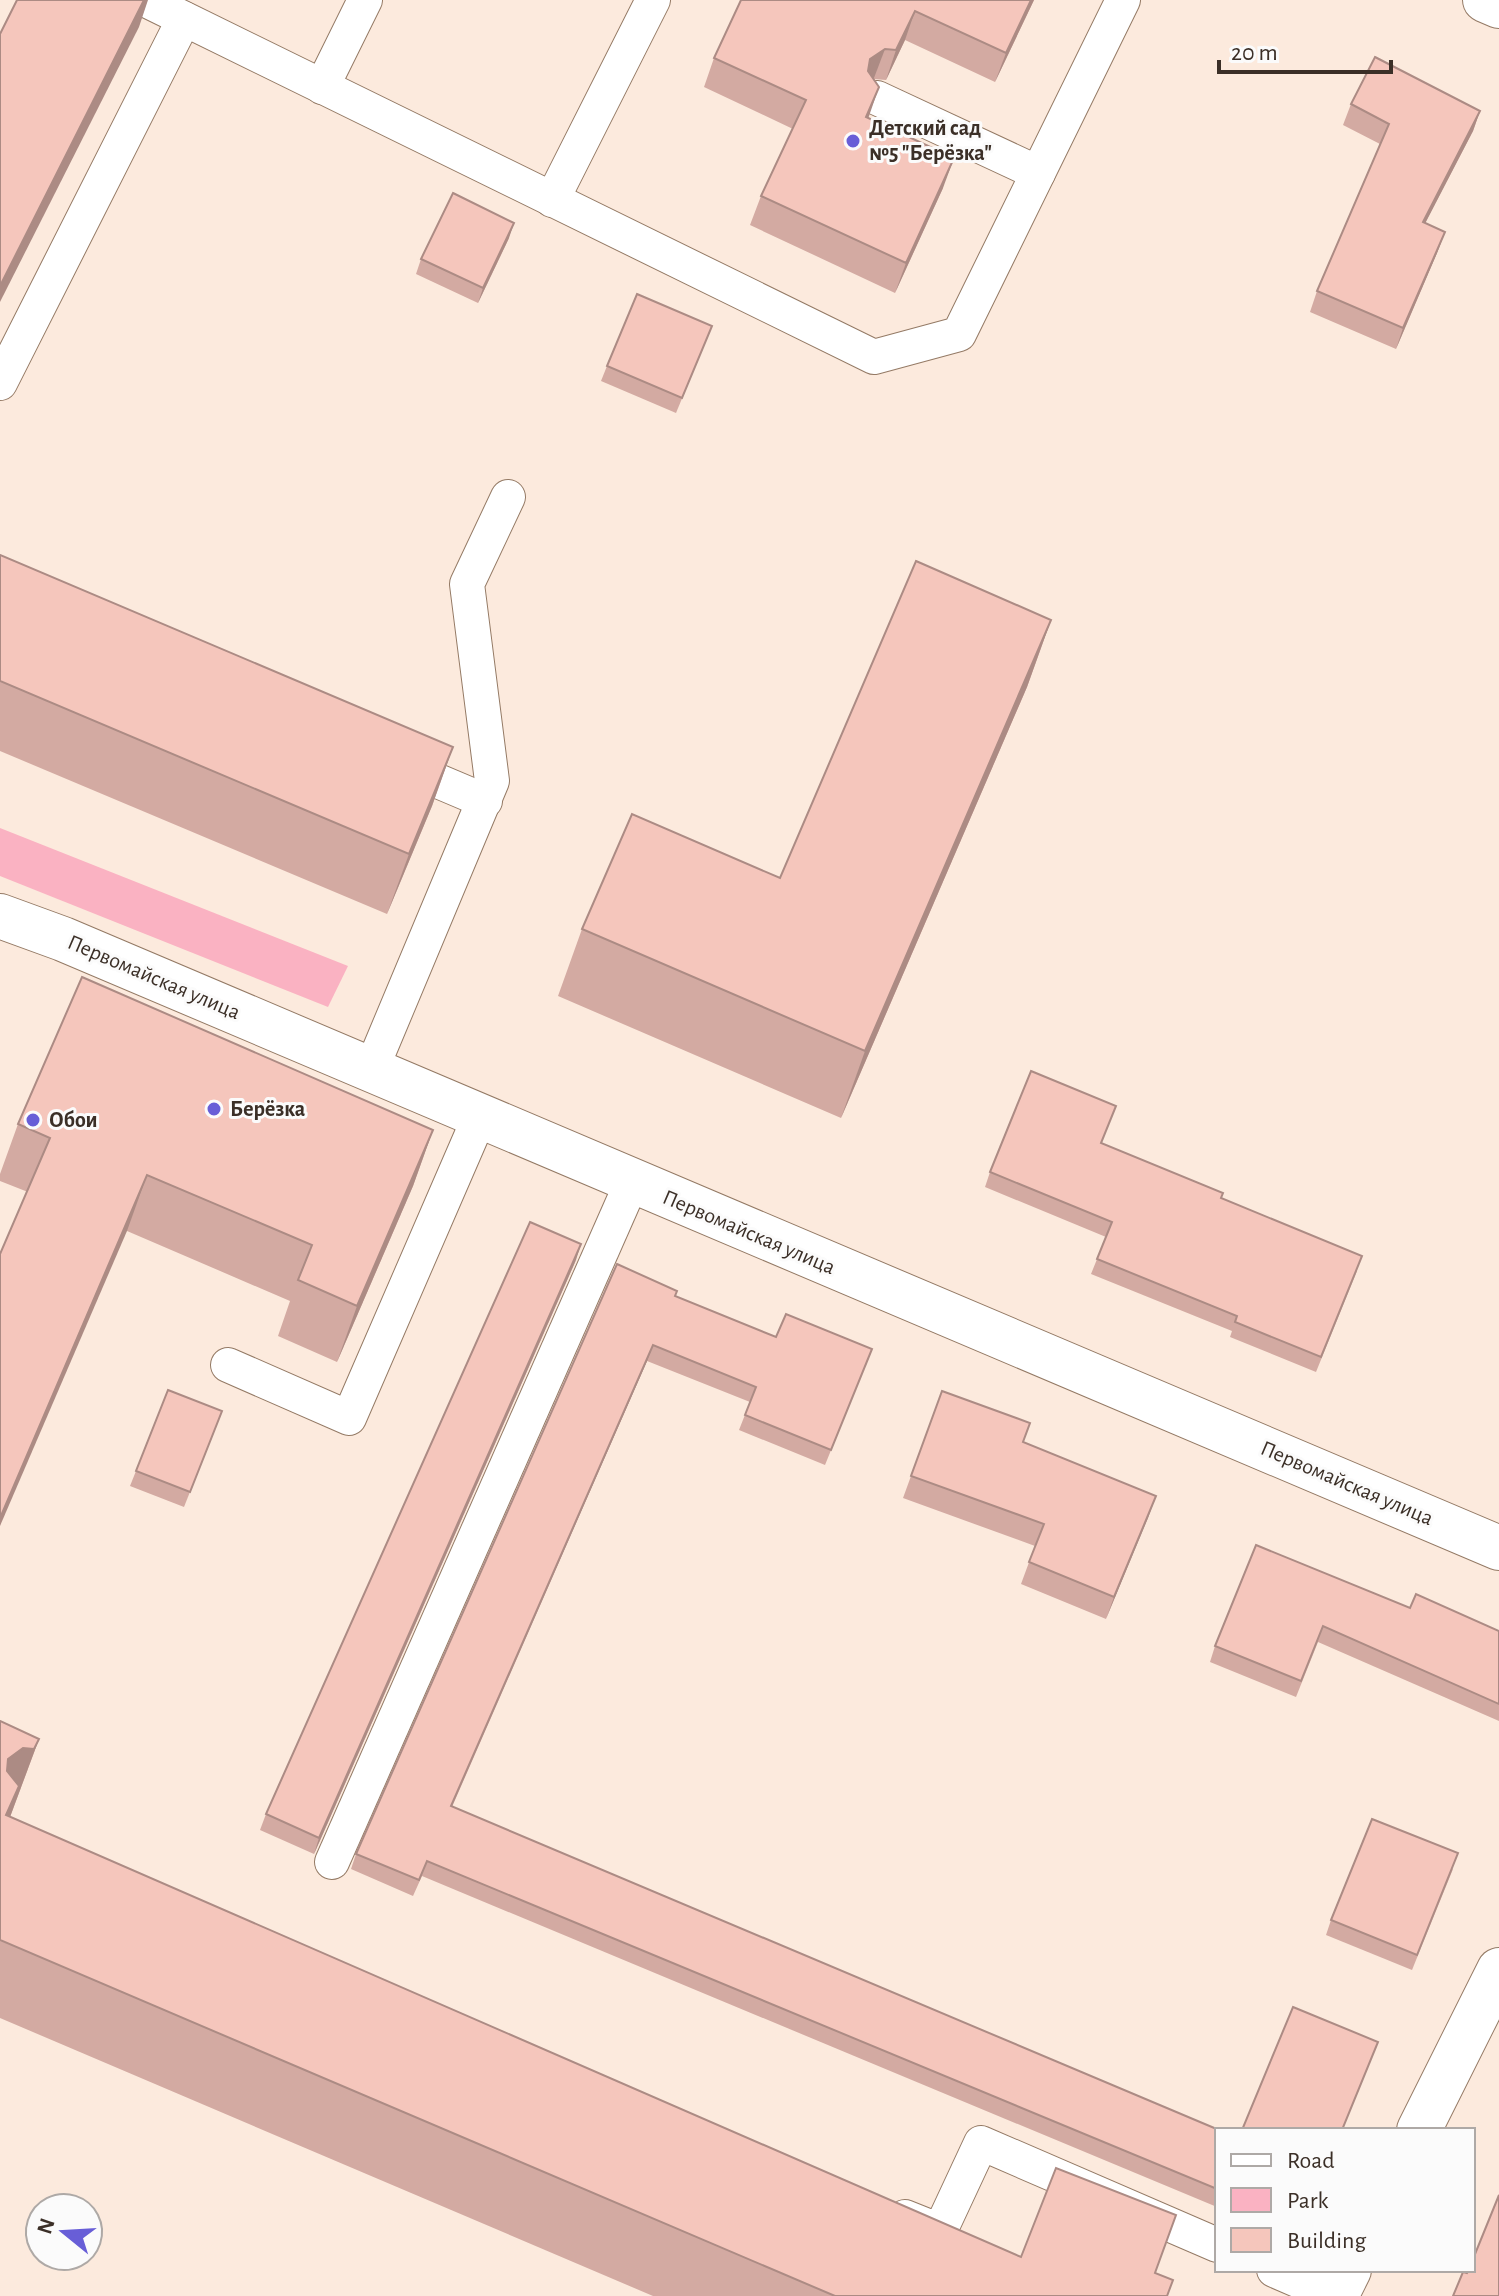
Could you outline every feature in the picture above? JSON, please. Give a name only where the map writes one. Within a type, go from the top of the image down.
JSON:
[{"type":"street","points":[[1485,0],[1499,6]]},
{"type":"street","name":"Первомайская улица","points":[[0,916],[63,939],[1499,1548]]},
{"type":"street","points":[[1420,2128],[1499,1970]]},
{"type":"street","points":[[1335,2296],[1348,2272]]},
{"type":"lane","points":[[146,0],[874,357],[959,334],[1123,0]]},
{"type":"lane","points":[[322,87],[365,0]]},
{"type":"lane","points":[[552,200],[653,0]]},
{"type":"lane","points":[[0,383],[184,19]]},
{"type":"lane","points":[[877,98],[1038,173]]},
{"type":"lane","points":[[371,1070],[492,781],[467,584],[508,497]]},
{"type":"lane","points":[[368,751],[485,801]]},
{"type":"lane","points":[[228,1365],[349,1418],[480,1116]]},
{"type":"lane","points":[[332,1862],[632,1182]]},
{"type":"lane","points":[[882,2207],[940,2231],[981,2143],[1215,2244]]},
{"type":"lane","points":[[1279,2272],[1335,2296]]},
{"type":"green space","points":[[0,828],[348,966],[328,1007],[0,876]]},
{"type":"building","points":[[17,0],[144,0],[0,286],[0,34]]},
{"type":"building","points":[[741,0],[1031,0],[1006,53],[915,11],[896,50],[885,49],[870,59],[868,71],[879,87],[866,117],[954,158],[906,263],[761,196],[806,100],[714,58]]},
{"type":"building","points":[[1375,57],[1480,111],[1423,222],[1445,232],[1403,328],[1317,291],[1389,124],[1351,104]]},
{"type":"building","points":[[453,193],[514,223],[483,288],[421,259]]},
{"type":"building","points":[[637,294],[712,326],[682,398],[607,366]]},
{"type":"building","points":[[0,555],[453,747],[409,854],[0,681]]},
{"type":"building","points":[[916,561],[1051,620],[865,1051],[582,929],[632,814],[780,878]]},
{"type":"building","points":[[82,977],[433,1130],[357,1306],[298,1280],[312,1245],[147,1175],[0,1518],[0,1254],[50,1138],[18,1124]]},
{"type":"building","points":[[1031,1071],[1116,1106],[1101,1143],[1223,1193],[1221,1198],[1362,1256],[1321,1357],[1235,1322],[1237,1316],[1097,1259],[1112,1222],[990,1172]]},
{"type":"building","points":[[530,1222],[581,1244],[319,1838],[266,1814]]},
{"type":"building","points":[[617,1264],[677,1291],[675,1296],[776,1337],[786,1314],[872,1349],[831,1450],[745,1415],[756,1387],[653,1345],[451,1806],[1215,2128],[1215,2188],[427,1861],[419,1880],[356,1854]]},
{"type":"building","points":[[168,1390],[222,1411],[190,1492],[136,1471]]},
{"type":"building","points":[[942,1391],[1030,1423],[1023,1442],[1156,1496],[1114,1597],[1029,1562],[1044,1524],[911,1476]]},
{"type":"building","points":[[1256,1545],[1410,1608],[1416,1594],[1499,1631],[1499,1704],[1323,1626],[1301,1681],[1215,1646]]},
{"type":"building","points":[[0,1721],[39,1739],[34,1749],[23,1748],[8,1759],[7,1771],[19,1786],[6,1815],[1021,2257],[1056,2168],[1176,2215],[1155,2273],[1173,2280],[1167,2296],[835,2296],[0,1940]]},
{"type":"building","points":[[1372,1819],[1458,1853],[1417,1955],[1331,1920]]},
{"type":"building","points":[[1293,2007],[1378,2042],[1343,2128],[1243,2128]]},
{"type":"building","points":[[1499,2195],[1499,2296],[1453,2296],[1463,2272],[1475,2272],[1475,2254]]},
{"type":"place","name":"Детский сад №5 \"Берёзка\"","points":[[853,141]]},
{"type":"place","name":"Берёзка","points":[[214,1109]]},
{"type":"place","name":"Обои","points":[[33,1120]]}]
